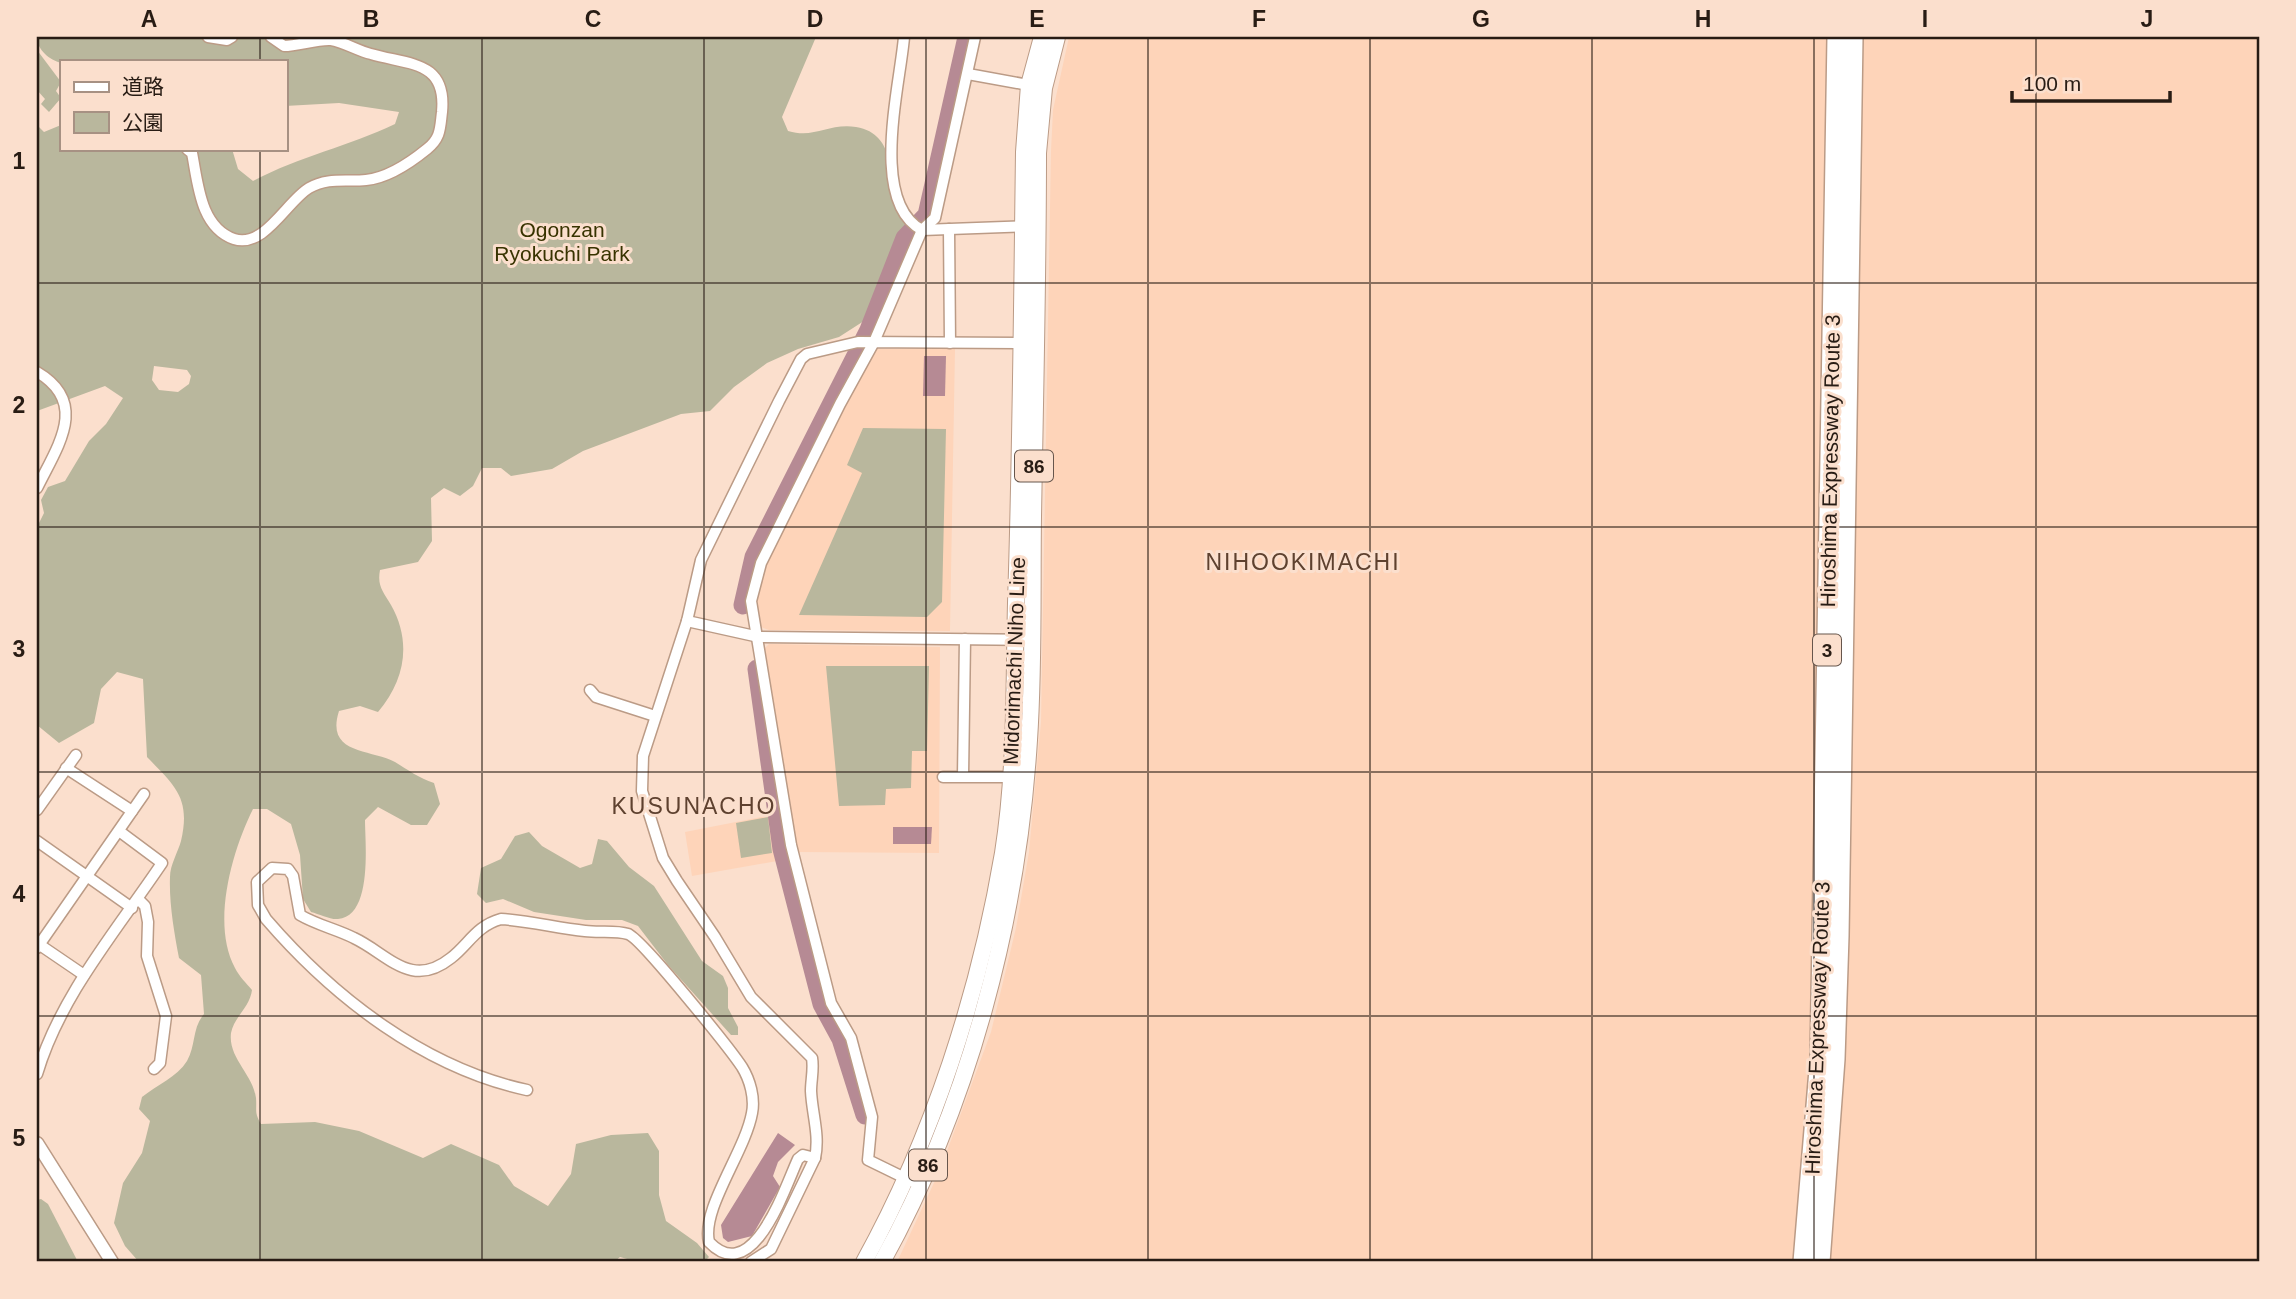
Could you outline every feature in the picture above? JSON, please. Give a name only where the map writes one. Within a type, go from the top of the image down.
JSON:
[{"type":"highway","name":"Hiroshima Expressway Route 3","points":[[1803,1262],[1820,1058],[1837,37]]},
{"type":"highway","name":"Hiroshima Expressway Route 3","points":[[1820,1262],[1833,1097],[1838,950],[1853,37]]},
{"type":"main road","name":"Midorimachi Niho Line","points":[[976,1002],[1003,851],[1023,640],[1031,226],[1024,152],[1037,87],[1042,37]]},
{"type":"main road","name":"Midorimachi Niho Line","points":[[1037,87],[1057,37]]},
{"type":"main road","name":"Midorimachi Niho Line","points":[[882,1262],[913,1182],[950,1063],[1005,926],[1019,845],[1029,739],[1023,640]]},
{"type":"main road","name":"Midorimachi Niho Line","points":[[864,1262],[913,1182]]},
{"type":"street","points":[[208,37],[227,40],[232,37]]},
{"type":"street","points":[[188,150],[192,153],[204,208],[220,232],[237,240],[255,238],[308,188],[332,180],[367,180],[385,175],[427,149],[439,137],[443,101],[437,78],[422,66],[330,40],[284,46],[271,37]]},
{"type":"street","points":[[904,37],[892,166],[900,210],[918,228],[1031,226]]},
{"type":"street","points":[[913,1182],[868,1160],[872,1117],[850,1038],[831,1003],[791,845],[751,601],[761,563],[840,404],[918,228],[935,218],[975,37]]},
{"type":"street","points":[[968,74],[1037,87]]},
{"type":"street","points":[[949,229],[950,343]]},
{"type":"street","points":[[751,1262],[771,1249],[815,1158],[817,1145],[811,1090],[812,1058],[751,997],[663,858],[642,791],[643,756],[687,621],[701,560],[801,359],[807,354],[867,342],[1029,343]]},
{"type":"street","points":[[37,372],[64,398],[68,420],[37,488]]},
{"type":"street","points":[[687,621],[759,637],[1023,640]]},
{"type":"street","points":[[963,776],[965,639]]},
{"type":"street","points":[[590,690],[596,697],[656,716]]},
{"type":"street","points":[[37,810],[76,755]]},
{"type":"street","points":[[66,768],[132,811]]},
{"type":"street","points":[[943,776],[1010,777]]},
{"type":"street","points":[[84,975],[37,945],[144,794]]},
{"type":"street","points":[[37,1074],[41,1043],[84,975],[162,863],[119,831]]},
{"type":"street","points":[[37,841],[87,876],[145,906],[148,922],[147,956],[166,1016],[160,1063],[154,1069]]},
{"type":"street","points":[[527,1090],[490,1082],[435,1058],[357,1005],[266,919],[258,905],[257,882],[272,868],[288,869],[293,876],[300,915],[366,944],[397,967],[414,971],[434,968],[451,958],[472,935],[488,923],[501,919],[586,931],[630,934],[640,942],[665,975],[714,1028],[751,1084],[753,1110],[746,1142],[708,1219],[709,1242],[717,1250],[730,1253],[752,1246],[763,1236],[798,1159],[803,1156],[815,1158]]},
{"type":"street","points":[[37,1143],[112,1262]]},
{"type":"shaded area","points":[[1069,37],[2259,37],[2259,1262],[897,1262],[940,1170],[991,1032],[1016,928],[1029,852],[1041,722],[1053,110]]},
{"type":"shaded area","points":[[873,349],[955,349],[950,631],[769,630],[761,627],[755,606],[765,564]]},
{"type":"shaded area","points":[[924,356],[946,356],[945,396],[923,396]]},
{"type":"shaded area","points":[[769,644],[940,647],[939,853],[798,852],[765,648]]},
{"type":"shaded area","points":[[771,815],[777,861],[692,876],[685,832]]},
{"type":"shaded area","points":[[893,827],[932,827],[931,844],[893,844]]},
{"type":"shaded area","points":[[778,1133],[795,1145],[778,1162],[773,1176],[780,1187],[752,1236],[728,1242],[723,1238],[721,1225]]},
{"type":"green space","name":"Ogonzan Ryokuchi Park","points":[[37,37],[816,37],[782,117],[788,131],[806,133],[837,127],[856,127],[869,131],[885,148],[898,211],[909,230],[886,285],[867,319],[839,337],[798,349],[767,363],[734,387],[710,411],[681,414],[583,451],[552,469],[511,476],[501,468],[482,468],[473,486],[460,496],[444,488],[431,498],[432,541],[418,562],[380,570],[380,584],[402,633],[400,674],[378,712],[360,706],[339,711],[336,725],[338,736],[353,748],[395,762],[434,783],[440,804],[427,825],[411,825],[378,807],[365,820],[365,877],[357,905],[349,915],[335,919],[311,912],[303,899],[300,855],[291,824],[267,809],[253,809],[238,845],[227,888],[225,931],[228,950],[237,971],[252,990],[235,1022],[231,1042],[254,1089],[261,1124],[315,1122],[359,1131],[423,1158],[451,1144],[499,1165],[514,1186],[548,1206],[571,1174],[576,1144],[611,1135],[648,1133],[659,1151],[659,1195],[666,1221],[697,1243],[709,1257],[704,1262],[638,1262],[620,1257],[614,1262],[139,1262],[125,1246],[114,1223],[123,1183],[142,1153],[150,1121],[139,1109],[142,1097],[172,1076],[187,1061],[204,1014],[201,975],[179,958],[171,907],[170,872],[181,841],[184,814],[173,785],[147,757],[143,679],[117,672],[101,689],[94,723],[59,743],[37,725],[37,527],[44,513],[41,500],[48,487],[65,481],[89,441],[106,424],[123,398],[105,386],[37,411],[37,125],[44,132],[60,125],[60,150],[232,150],[238,169],[253,181],[395,124],[399,112],[339,103],[287,106],[287,60],[60,60],[60,63],[45,54]],"holes":[[[154,366],[187,370],[191,376],[189,384],[178,392],[159,390],[152,380]]]},
{"type":"green space","points":[[37,50],[60,81],[56,91],[60,99],[49,112],[41,104],[45,99],[37,90]]},
{"type":"green space","points":[[863,428],[946,429],[942,602],[927,617],[799,615],[862,473],[847,465]]},
{"type":"green space","points":[[826,666],[929,666],[927,751],[912,751],[911,788],[886,789],[885,805],[839,806]]},
{"type":"green space","points":[[768,817],[772,853],[741,858],[736,823]]},
{"type":"green space","points":[[529,832],[542,846],[580,868],[592,864],[598,839],[607,841],[629,867],[654,886],[702,961],[723,976],[728,988],[728,1008],[738,1027],[738,1035],[731,1035],[668,965],[638,926],[622,920],[586,920],[534,912],[503,899],[486,903],[477,894],[481,868],[501,859],[515,836]]},
{"type":"green space","points":[[41,1199],[48,1204],[78,1262],[37,1262],[37,1200]]},
{"type":"waterway","points":[[743,605],[754,557],[869,330],[905,238],[927,215],[967,37]]},
{"type":"waterway","points":[[757,669],[782,849],[822,1004],[841,1039],[865,1115]]},
{"type":"district","name":"NIHOOKIMACHI","points":[[1303,562]]},
{"type":"district","name":"KUSUNACHO","points":[[694,806]]}]
